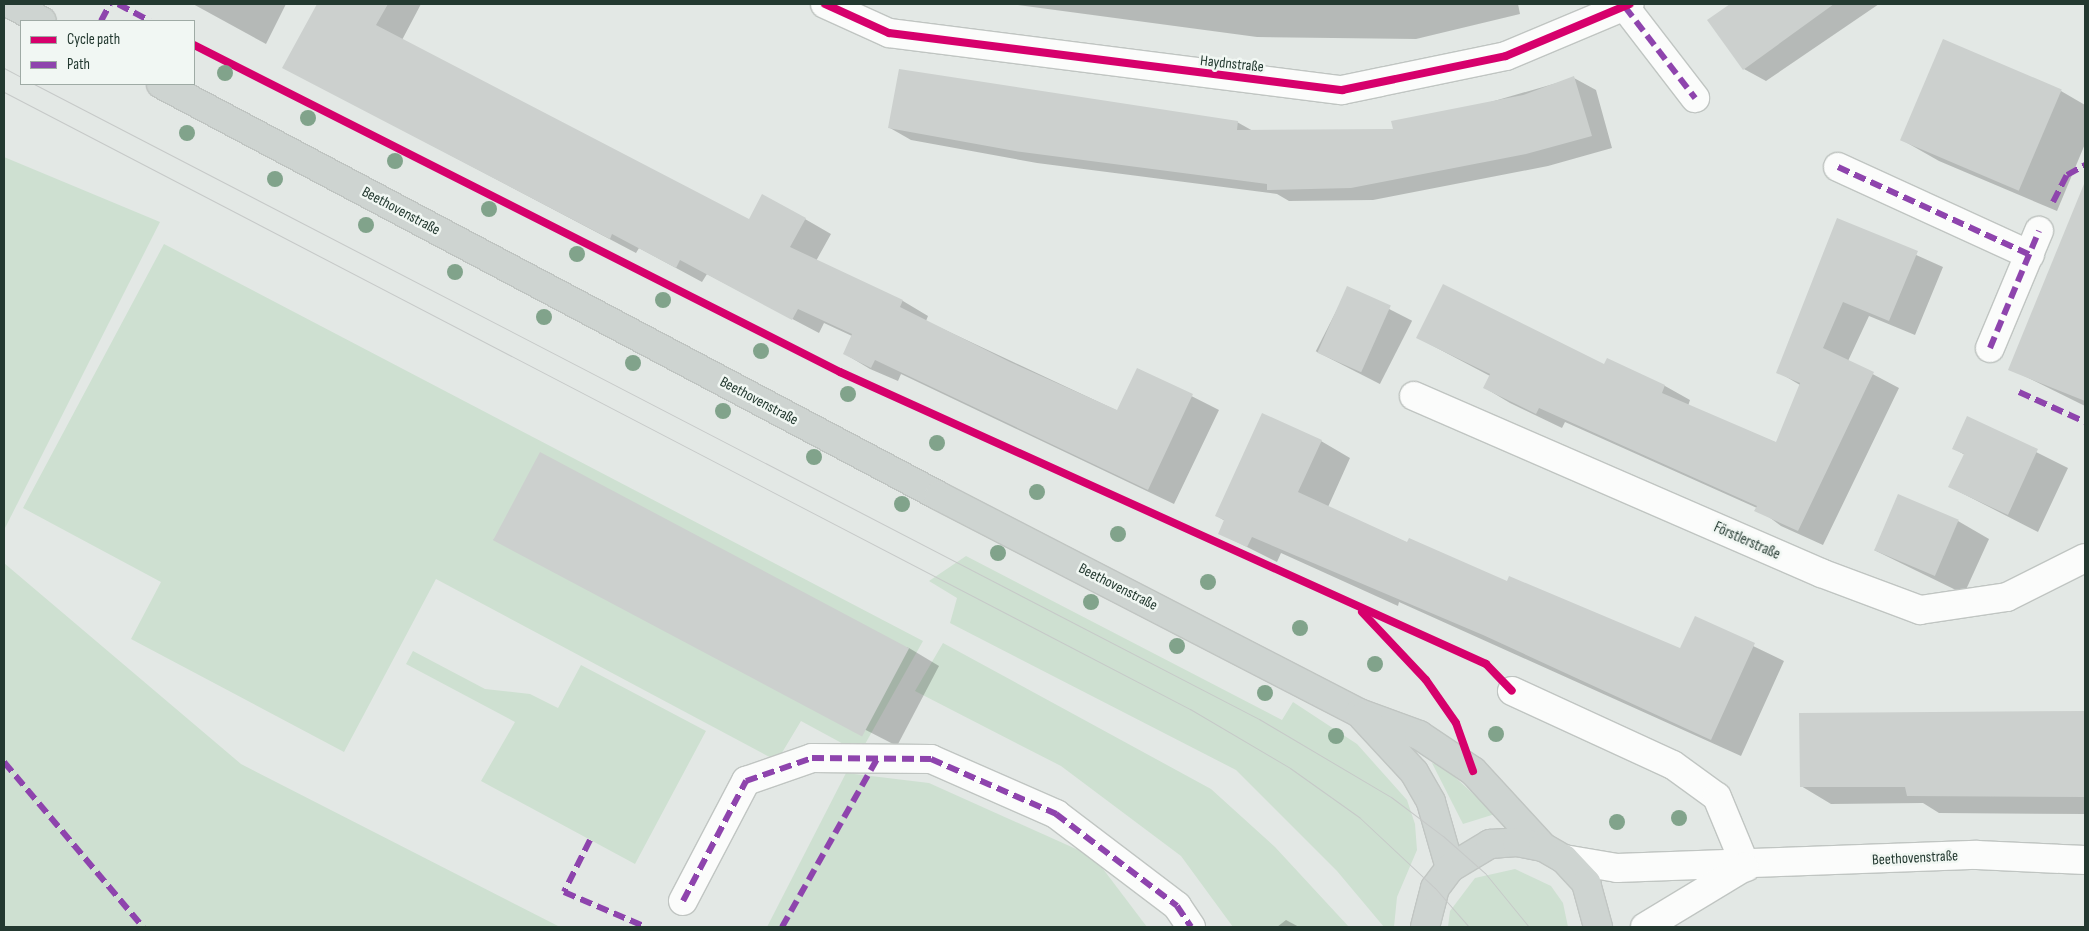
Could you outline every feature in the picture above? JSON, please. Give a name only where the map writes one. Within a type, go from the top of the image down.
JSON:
[{"type":"main road","points":[[11,4],[40,20]]},
{"type":"main road","name":"Beethovenstraße","points":[[163,85],[1359,713],[1418,735],[1473,771],[1586,883],[1598,927]]},
{"type":"main road","name":"Beethovenstraße","points":[[1359,713],[1414,772],[1431,802],[1450,868]]},
{"type":"main road","name":"Beethovenstraße","points":[[1425,927],[1435,888],[1450,868],[1490,844],[1517,842],[1554,853]]},
{"type":"street","name":"Haydnstraße","points":[[825,4],[889,33],[1342,90],[1506,56],[1627,5]]},
{"type":"street","points":[[1627,5],[1695,98]]},
{"type":"street","points":[[1838,167],[2034,243],[1990,348]]},
{"type":"street","name":"Förstlerstraße","points":[[1414,396],[1821,573],[1920,610],[2007,597],[2085,558]]},
{"type":"street","points":[[1512,691],[1673,765],[1717,797],[1746,867]]},
{"type":"street","points":[[683,901],[746,781],[812,758],[931,759],[1056,814],[1177,906],[1191,927]]},
{"type":"street","name":"Beethovenstraße","points":[[1554,853],[1616,868],[1662,864],[1746,867],[1977,854],[2085,860]]},
{"type":"street","name":"Beethovenstraße","points":[[1645,927],[1746,867]]},
{"type":"green space","points":[[4,157],[160,222],[4,530]]},
{"type":"green space","points":[[164,244],[923,641],[860,753],[801,721],[777,761],[436,579],[344,752],[131,639],[161,582],[23,508]]},
{"type":"green space","points":[[966,556],[1282,720],[1293,702],[1357,744],[1407,800],[1415,824],[1417,850],[1397,897],[1394,927],[1384,927],[1337,871],[1236,770],[950,623],[957,598],[929,581]]},
{"type":"green space","points":[[4,563],[241,764],[560,927],[4,927]]},
{"type":"green space","points":[[943,643],[1211,789],[1275,847],[1349,927],[1233,927],[1181,856],[1061,766],[915,691]]},
{"type":"green space","points":[[413,651],[485,689],[530,694],[558,708],[581,665],[706,731],[635,864],[481,781],[515,722],[406,664]]},
{"type":"green space","points":[[1432,763],[1443,766],[1495,814],[1463,824]]},
{"type":"green space","points":[[846,773],[929,783],[1094,857],[1147,927],[767,927]]},
{"type":"green space","points":[[1515,869],[1551,886],[1563,903],[1568,927],[1448,927],[1450,911],[1475,878]]},
{"type":"building","points":[[317,4],[388,4],[376,25],[749,219],[762,194],[806,218],[790,247],[903,300],[900,307],[1010,362],[1117,410],[1137,368],[1193,394],[1148,490],[875,360],[871,368],[843,354],[852,334],[798,309],[792,320],[680,260],[676,268],[612,234],[610,239],[282,68]]},
{"type":"building","points":[[1730,4],[1834,4],[1743,70],[1707,20]]},
{"type":"building","points":[[1943,39],[2062,89],[2019,191],[1900,140]]},
{"type":"building","points":[[899,69],[1238,121],[1237,130],[1393,129],[1391,121],[1523,95],[1574,76],[1592,136],[1526,154],[1351,188],[1267,190],[1267,184],[1015,151],[888,128]]},
{"type":"building","points":[[2085,184],[2085,401],[2008,370]]},
{"type":"building","points":[[1837,218],[1918,251],[1889,321],[1843,302],[1823,348],[1874,372],[1798,531],[1754,511],[1757,506],[1539,408],[1536,414],[1483,388],[1490,374],[1416,338],[1443,284],[1604,364],[1607,358],[1665,385],[1662,393],[1776,442],[1800,383],[1776,373]]},
{"type":"building","points":[[1347,286],[1391,306],[1361,372],[1317,353]]},
{"type":"building","points":[[1262,413],[1322,440],[1298,492],[1407,542],[1409,538],[1507,581],[1509,576],[1680,648],[1695,616],[1755,643],[1711,740],[1483,635],[1252,537],[1247,547],[1218,534],[1224,520],[1215,516]]},
{"type":"building","points":[[1967,416],[2038,449],[2008,515],[1948,487],[1964,454],[1952,449]]},
{"type":"building","points":[[540,452],[909,648],[862,737],[493,540]]},
{"type":"building","points":[[1898,494],[1959,520],[1935,576],[1874,550]]},
{"type":"building","points":[[2085,711],[2085,797],[1907,796],[1905,787],[1800,787],[1799,713]]},
{"type":"tram line","points":[[4,68],[20,76]]},
{"type":"tram line","points":[[36,85],[1259,719],[1391,797],[1443,836],[1485,873],[1529,927]]},
{"type":"tram line","points":[[4,92],[1190,709],[1290,768],[1359,817],[1435,888],[1469,927]]},
{"type":"marked path","points":[[102,20],[110,4]]},
{"type":"marked path","points":[[118,4],[148,20]]},
{"type":"marked path","points":[[1625,7],[1695,98]]},
{"type":"marked path","points":[[2053,202],[2067,175],[2085,165]]},
{"type":"marked path","points":[[1838,167],[2030,255]]},
{"type":"marked path","points":[[1990,348],[2039,231]]},
{"type":"marked path","points":[[2019,392],[2085,422]]},
{"type":"marked path","points":[[683,901],[746,781],[812,758],[931,759],[1056,814],[1177,906],[1191,927]]},
{"type":"marked path","points":[[782,927],[877,759]]},
{"type":"marked path","points":[[4,762],[143,927]]},
{"type":"marked path","points":[[590,840],[564,892],[646,927]]},
{"type":"cycle path","points":[[825,4],[889,33],[1342,90],[1506,56],[1630,4]]},
{"type":"cycle path","points":[[195,46],[840,372],[1486,664],[1512,691]]},
{"type":"cycle path","points":[[1362,612],[1426,680],[1456,723],[1473,771]]}]
